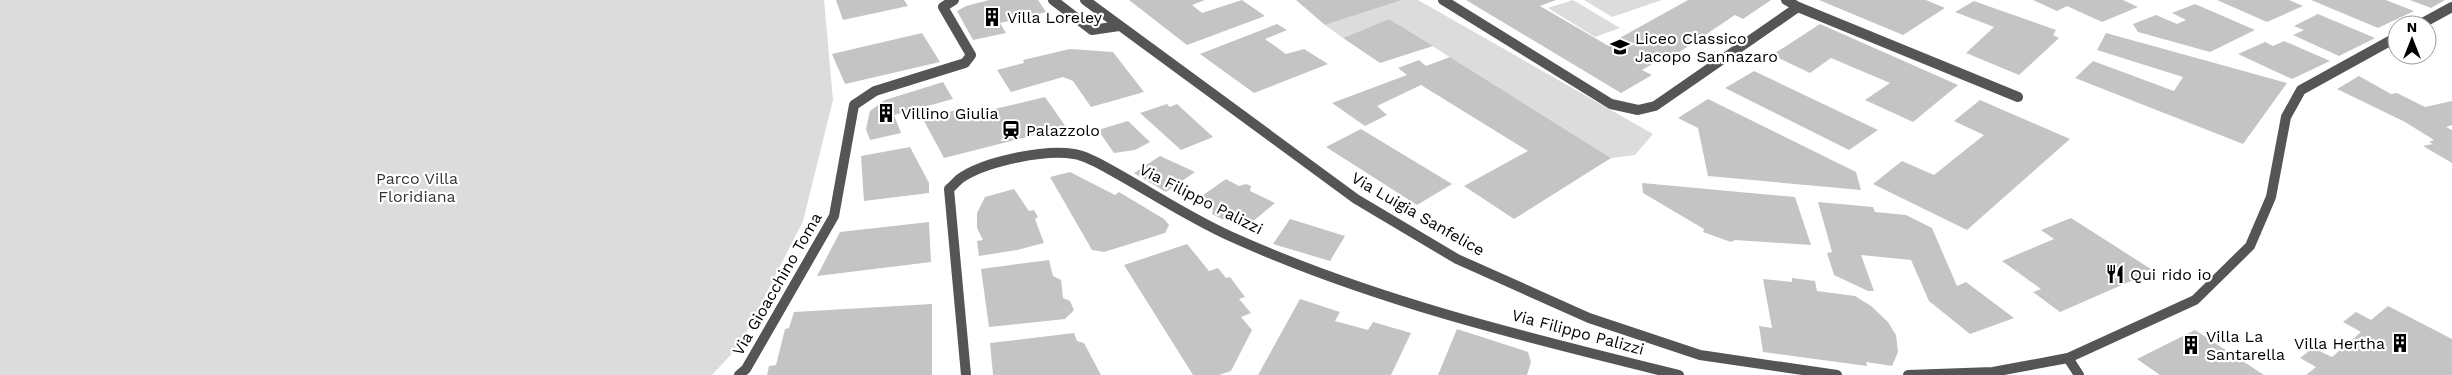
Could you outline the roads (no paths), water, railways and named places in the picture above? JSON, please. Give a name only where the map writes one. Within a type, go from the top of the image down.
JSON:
[{"type":"street","name":"Via Gioacchino Toma","points":[[739,375],[746,370],[834,216],[854,105],[875,91],[965,63],[971,55],[943,7],[954,0]]},
{"type":"street","points":[[1053,0],[1092,30],[1119,26]]},
{"type":"street","name":"Via Luigia Sanfelice","points":[[1085,0],[1356,199],[1457,259],[1589,318],[1700,355],[1838,375]]},
{"type":"street","points":[[1443,0],[1611,104],[1638,110],[1656,106],[1798,7]]},
{"type":"street","points":[[1786,0],[1798,7],[2018,97]]},
{"type":"street","points":[[2437,15],[2452,7]]},
{"type":"street","points":[[1908,375],[1993,372],[2068,358],[2195,300],[2250,246],[2270,197],[2286,117],[2301,90],[2387,43]]},
{"type":"street","name":"Via Filippo Palizzi","points":[[966,375],[949,189],[964,176],[982,168],[1051,153],[1076,154],[1101,165],[1176,208],[1233,237],[1365,288],[1577,350],[1679,375]]},
{"type":"street","points":[[2068,358],[2079,375]]},
{"type":"place","name":"Villa Loreley","points":[[992,17]]},
{"type":"place","name":"Liceo Classico Jacopo Sannazaro","points":[[1620,47]]},
{"type":"place","name":"Villino Giulia","points":[[886,113]]},
{"type":"place","name":"Palazzolo","points":[[1011,130]]},
{"type":"place","name":"Qui rido io","points":[[2115,274]]},
{"type":"place","name":"Villa Hertha","points":[[2400,343]]},
{"type":"place","name":"Villa La Santarella","points":[[2191,345]]},
{"type":"park label","name":"Parco Villa Floridiana","points":[[417,187]]}]
